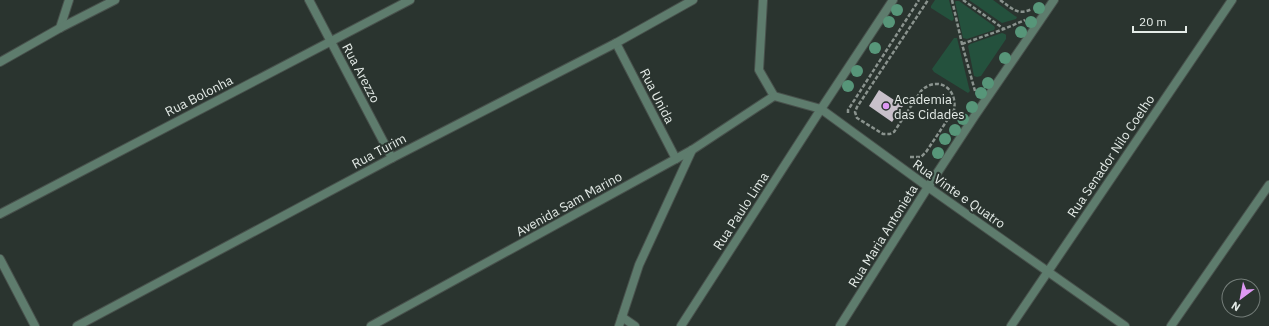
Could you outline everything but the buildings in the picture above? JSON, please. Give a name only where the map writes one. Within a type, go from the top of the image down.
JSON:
[{"type":"street","points":[[60,28],[69,0]]},
{"type":"street","points":[[0,62],[60,28],[115,0]]},
{"type":"street","name":"Rua Arezzo","points":[[309,0],[392,158]]},
{"type":"street","name":"Rua Bolonha","points":[[0,214],[410,0]]},
{"type":"street","name":"Rua Turim","points":[[78,326],[392,158],[616,43],[693,0]]},
{"type":"street","points":[[763,0],[759,70],[774,96]]},
{"type":"street","name":"Rua Paulo Lima","points":[[681,326],[893,0]]},
{"type":"street","name":"Rua Maria Antonieta","points":[[840,326],[974,116],[1054,0]]},
{"type":"street","name":"Rua Senador Nilo Coelho","points":[[1010,326],[1232,0]]},
{"type":"street","name":"Rua Unida","points":[[616,43],[676,159]]},
{"type":"street","name":"Rua Vinte e Quatro","points":[[774,96],[821,109],[928,187],[1125,326]]},
{"type":"street","name":"Avenida Sam Marino","points":[[371,326],[692,150],[774,96]]},
{"type":"street","points":[[620,326],[639,265],[692,150]]},
{"type":"street","points":[[1171,326],[1269,185]]},
{"type":"street","points":[[0,259],[35,326]]},
{"type":"street","points":[[622,317],[635,326]]},
{"type":"path","points":[[848,115],[848,110],[919,0]]},
{"type":"path","points":[[904,153],[910,157],[921,157],[926,152],[954,110],[954,96],[949,89],[942,84],[934,83],[926,85],[894,132],[890,134],[883,134],[857,118],[855,112],[928,0]]},
{"type":"path","points":[[952,0],[975,91]]},
{"type":"path","points":[[963,0],[1004,29]]},
{"type":"path","points":[[1000,0],[1018,12],[1024,12],[1034,7]]},
{"type":"path","points":[[962,44],[1004,29],[1026,19]]},
{"type":"path","points":[[852,120],[859,124]]},
{"type":"green space","points":[[935,0],[949,0],[954,19],[952,21],[931,8]]},
{"type":"green space","points":[[969,0],[993,0],[1017,17],[1016,19],[1002,23]]},
{"type":"green space","points":[[956,1],[959,1],[994,26],[994,30],[967,39],[963,38]]},
{"type":"green space","points":[[1002,33],[1006,35],[1006,39],[981,76],[974,76],[968,46]]},
{"type":"green space","points":[[954,38],[957,38],[970,91],[968,93],[934,72],[932,69]]},
{"type":"place","name":"Academia das Cidades","points":[[886,106]]}]
